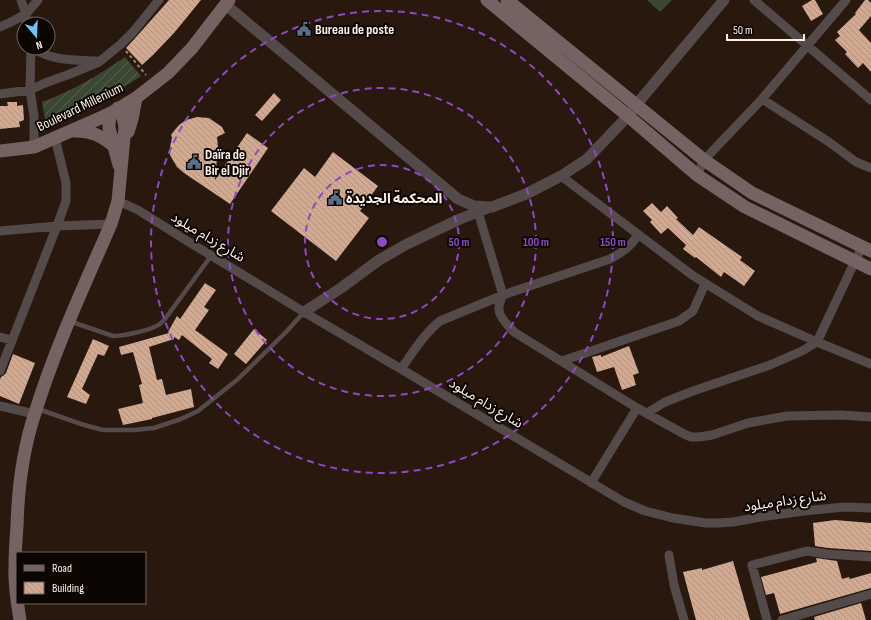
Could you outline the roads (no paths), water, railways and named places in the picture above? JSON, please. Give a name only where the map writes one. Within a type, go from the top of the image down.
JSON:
[{"type":"main road","points":[[487,0],[697,175],[745,207],[871,269]]},
{"type":"main road","points":[[507,0],[704,160],[752,193],[867,249]]},
{"type":"main road","name":"Boulevard Millenium","points":[[0,151],[34,147],[70,132],[136,98],[168,72],[192,48],[225,2]]},
{"type":"main road","points":[[119,146],[132,119],[136,98]]},
{"type":"main road","points":[[16,598],[15,566],[17,511],[27,442],[46,378],[111,224],[118,200],[120,170],[119,146],[125,127],[125,122],[123,117],[115,110]]},
{"type":"main road","points":[[70,132],[89,132],[119,146]]},
{"type":"main road","points":[[17,604],[20,620]]},
{"type":"street","points":[[21,0],[26,14]]},
{"type":"street","points":[[0,27],[26,14],[38,0]]},
{"type":"street","points":[[0,94],[30,90],[44,83],[99,62],[133,32],[159,0]]},
{"type":"street","points":[[304,312],[341,288],[359,273],[413,241],[478,212],[526,194],[561,176],[587,158],[628,116],[724,0]]},
{"type":"street","points":[[754,0],[871,100]]},
{"type":"street","points":[[697,175],[704,160],[762,99],[846,0]]},
{"type":"street","points":[[225,2],[458,199],[474,206],[492,207]]},
{"type":"street","points":[[32,56],[30,90],[34,116],[34,147]]},
{"type":"street","points":[[46,56],[58,59],[99,62]]},
{"type":"street","points":[[762,99],[829,142],[856,162],[871,168]]},
{"type":"street","points":[[0,371],[66,201],[66,183],[55,138]]},
{"type":"street","points":[[561,176],[692,276],[705,284],[758,316],[871,364]]},
{"type":"street","name":"شارع زدام ميلود","points":[[118,200],[138,210],[211,256],[591,483],[624,502],[645,511],[680,519],[706,523],[718,523],[844,507],[871,508]]},
{"type":"street","points":[[478,212],[503,295],[498,309],[500,315],[511,329],[637,408],[684,434],[691,437],[712,435],[748,423],[787,416],[841,415],[871,417]]},
{"type":"street","points":[[0,231],[57,226],[111,224]]},
{"type":"street","points":[[401,369],[424,337],[440,321],[503,295],[610,259],[623,252],[632,244],[638,235]]},
{"type":"street","points":[[647,413],[666,402],[770,364],[802,351],[817,342],[855,261],[867,249]]},
{"type":"street","points":[[562,361],[679,321],[693,311],[705,284]]},
{"type":"street","points":[[0,337],[11,340]]},
{"type":"street","points":[[0,406],[35,411]]},
{"type":"street","points":[[591,483],[637,408]]},
{"type":"street","points":[[767,620],[752,565],[807,551],[871,557]]},
{"type":"street","points":[[668,555],[674,585],[684,620]]},
{"type":"street","points":[[782,620],[871,594]]},
{"type":"lane","points":[[69,321],[114,336],[156,326],[165,319],[211,256]]},
{"type":"lane","points":[[35,411],[103,430],[134,430],[154,428],[181,419],[198,411],[238,379],[286,332],[304,312]]},
{"type":"place","name":"Bureau de poste","points":[[304,29]]},
{"type":"place","name":"Daïra de Bir el Djir","points":[[194,162]]},
{"type":"place","name":"المحكمة الجديدة","points":[[335,198]]}]
